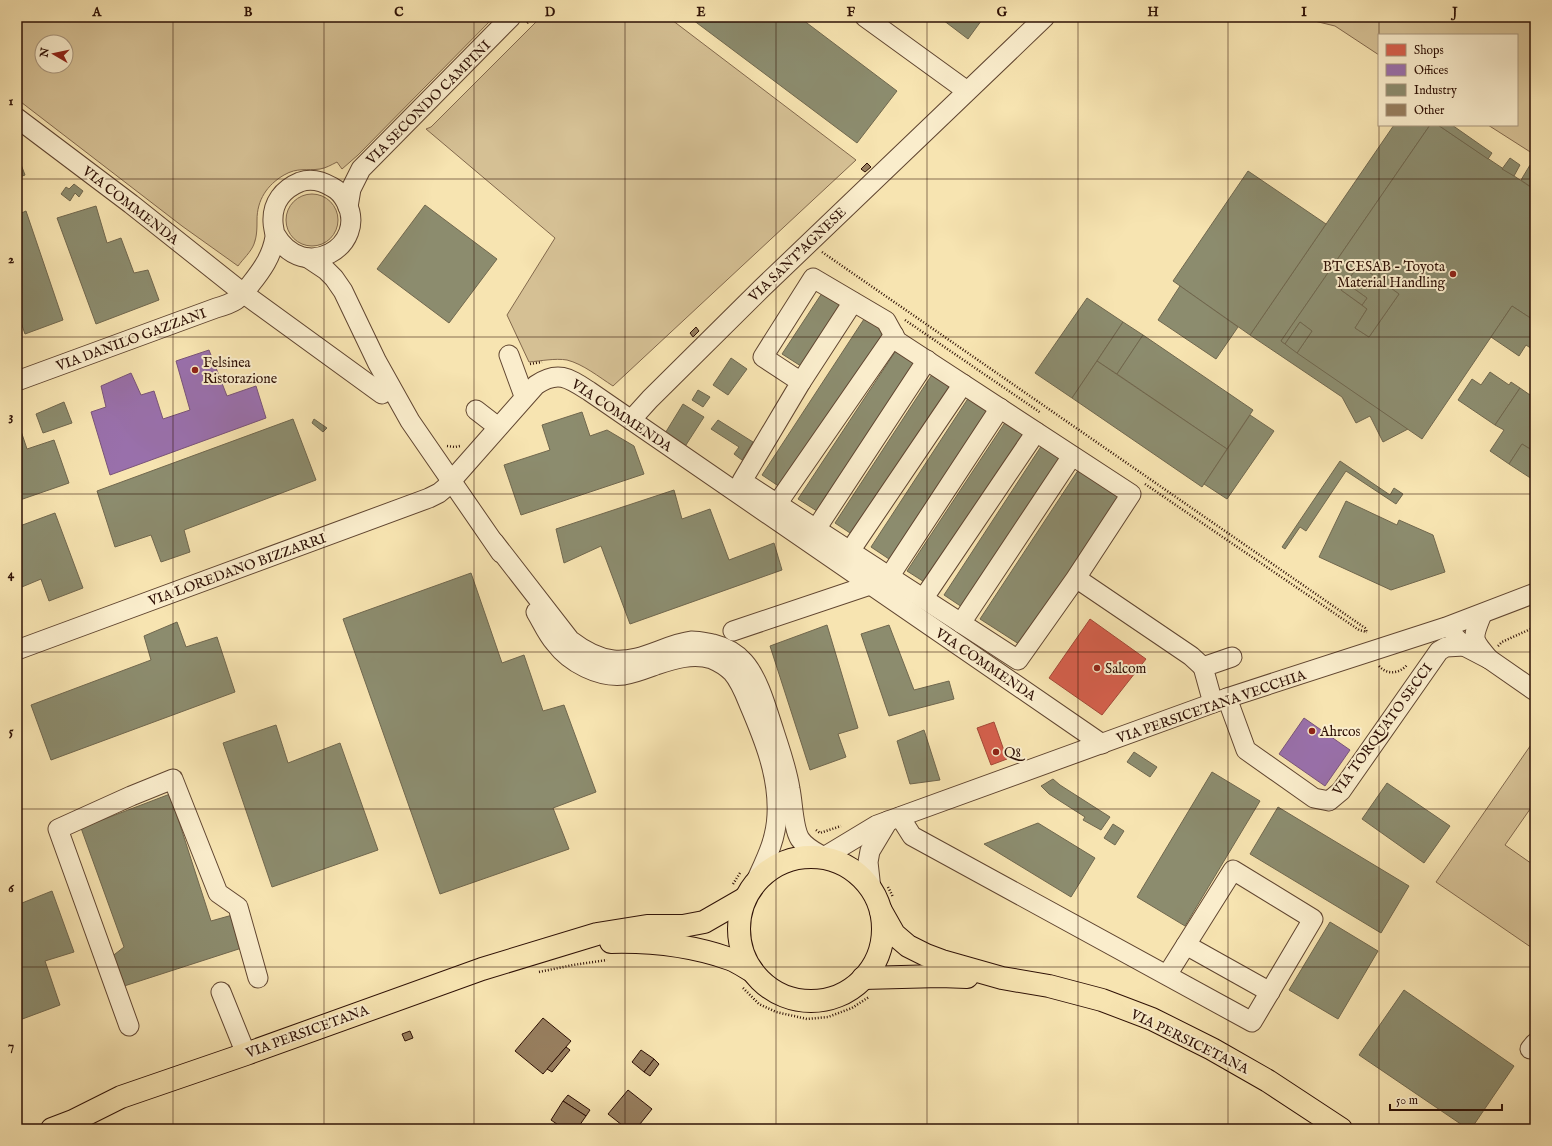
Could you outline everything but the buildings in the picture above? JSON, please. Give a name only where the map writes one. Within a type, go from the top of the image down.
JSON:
[{"type":"main road","name":"VIA PERSICETANA","points":[[52,1129],[73,1121],[122,1097],[246,1054],[474,971],[597,934],[647,926],[683,926],[704,922],[750,890],[770,869],[786,860],[812,856],[824,857],[838,861],[851,868],[862,878],[878,885],[888,906],[894,934],[908,946],[942,961],[1002,978],[1049,986],[1102,1000],[1152,1019],[1212,1049],[1255,1074],[1341,1129]]},
{"type":"main road","points":[[750,890],[740,913],[738,928],[747,979],[763,984],[778,994],[789,998],[806,1001],[823,1000],[868,986],[871,969],[881,947],[888,906]]},
{"type":"main road","name":"VIA PERSICETANA","points":[[566,944],[630,941],[677,946],[732,959],[747,979]]},
{"type":"main road","name":"VIA PERSICETANA","points":[[868,986],[940,976],[1002,978]]},
{"type":"street","name":"VIA SECONDO CAMPINI","points":[[348,206],[351,189],[361,169],[511,17]]},
{"type":"street","points":[[865,17],[967,91]]},
{"type":"street","name":"VIA SANT'AGNESE","points":[[631,420],[725,324],[1046,17]]},
{"type":"street","name":"VIA COMMENDA","points":[[17,118],[131,204],[244,293],[382,394]]},
{"type":"street","name":"VIA SECONDO CAMPINI","points":[[315,180],[341,179],[361,169]]},
{"type":"street","points":[[343,291],[338,266],[340,252],[349,230],[350,218],[348,206],[343,197],[335,188],[326,183],[315,180],[303,181],[292,185],[276,202],[273,213],[275,234],[280,243],[287,250],[326,270],[334,278],[343,291],[377,362],[410,421],[494,542],[570,640],[584,650],[595,655],[614,660],[634,659],[661,649],[693,641],[704,642],[720,646],[731,651],[744,662],[752,674],[764,702],[788,774],[793,817],[799,838],[808,848],[824,857]]},
{"type":"street","points":[[244,293],[264,268],[271,253],[275,234]]},
{"type":"street","points":[[264,268],[279,261],[319,258],[337,249],[344,241]]},
{"type":"street","points":[[801,382],[763,356],[812,278],[853,302],[886,322],[897,340],[1130,494],[1076,578],[1018,660],[742,481],[801,382],[853,302]]},
{"type":"street","name":"VIA DANILO GAZZANI","points":[[17,381],[231,303],[244,293]]},
{"type":"street","points":[[777,504],[894,335]]},
{"type":"street","points":[[509,355],[524,396]]},
{"type":"street","points":[[816,529],[927,360]]},
{"type":"street","name":"VIA COMMENDA","points":[[451,480],[524,396],[536,385],[546,378],[558,376],[571,379],[1102,744]]},
{"type":"street","points":[[850,551],[963,384]]},
{"type":"street","points":[[890,577],[1000,408]]},
{"type":"street","points":[[476,410],[498,427]]},
{"type":"street","points":[[923,599],[1036,432]]},
{"type":"street","points":[[961,623],[1072,456]]},
{"type":"street","name":"VIA LOREDANO BIZZARRI","points":[[17,650],[429,498],[439,493],[451,480]]},
{"type":"street","points":[[494,542],[554,643],[566,655],[580,665],[598,672],[622,675],[634,673],[665,662],[699,655],[718,662],[733,673],[743,689],[759,729],[771,763],[777,796],[777,816],[771,848],[750,890]]},
{"type":"street","points":[[1076,578],[1191,656],[1203,667],[1232,657]]},
{"type":"street","points":[[733,630],[870,585]]},
{"type":"street","name":"VIA PERSICETANA VECCHIA","points":[[824,857],[886,822],[1220,701],[1446,627],[1535,593]]},
{"type":"street","points":[[1482,614],[1475,631],[1475,642],[1493,654],[1535,691]]},
{"type":"street","points":[[1446,627],[1464,646],[1493,654]]},
{"type":"street","name":"VIA TORQUATO SECCI","points":[[1203,667],[1246,750],[1314,798],[1329,800],[1341,791],[1439,651],[1446,647],[1464,646]]},
{"type":"street","points":[[129,1026],[58,829],[131,796],[174,780],[218,893],[238,907],[258,978]]},
{"type":"street","points":[[878,885],[868,862],[870,851],[886,822],[1252,1022],[1313,919],[1233,870],[1167,975]]},
{"type":"street","points":[[1186,945],[1270,992]]},
{"type":"street","points":[[221,992],[246,1054]]},
{"type":"path","points":[[819,250],[1365,628],[1367,632]]},
{"type":"path","points":[[1493,654],[1502,642],[1535,627]]},
{"type":"path","points":[[1377,664],[1386,672],[1393,673],[1401,671],[1409,662]]},
{"type":"path","points":[[878,885],[888,906]]},
{"type":"path","points":[[537,973],[573,965],[609,960]]},
{"type":"path","points":[[747,979],[759,1004],[776,1012],[807,1019],[828,1017],[852,1008],[868,986]]},
{"type":"shaded area","points":[[17,17],[494,17],[358,155],[342,169],[337,162],[320,169],[294,171],[284,175],[273,183],[264,194],[259,206],[257,213],[256,235],[253,247],[238,266],[182,226],[17,99]]},
{"type":"shaded area","points":[[541,17],[668,17],[856,160],[613,386],[585,368],[567,360],[553,359],[529,362],[507,315],[555,238],[426,129],[431,127]]},
{"type":"shaded area","points":[[1298,17],[1535,17],[1535,155],[1490,126],[1518,126],[1518,34],[1378,34],[1378,54],[1335,26]]},
{"type":"shaded area","points":[[312,194],[322,196],[330,202],[336,210],[338,220],[336,230],[330,238],[322,244],[312,246],[302,244],[294,238],[288,230],[286,220],[288,210],[294,202],[302,196]]},
{"type":"shaded area","points":[[1535,739],[1535,802],[1505,845],[1535,866],[1535,950],[1436,882]]},
{"type":"place","name":"BT CESAB - Toyota Material Handling","points":[[1453,274]]},
{"type":"place","name":"Felsinea Ristorazione","points":[[195,370]]},
{"type":"place","name":"Salcom","points":[[1097,668]]},
{"type":"place","name":"Ahrcos","points":[[1312,731]]},
{"type":"place","name":"Q8","points":[[996,752]]}]
